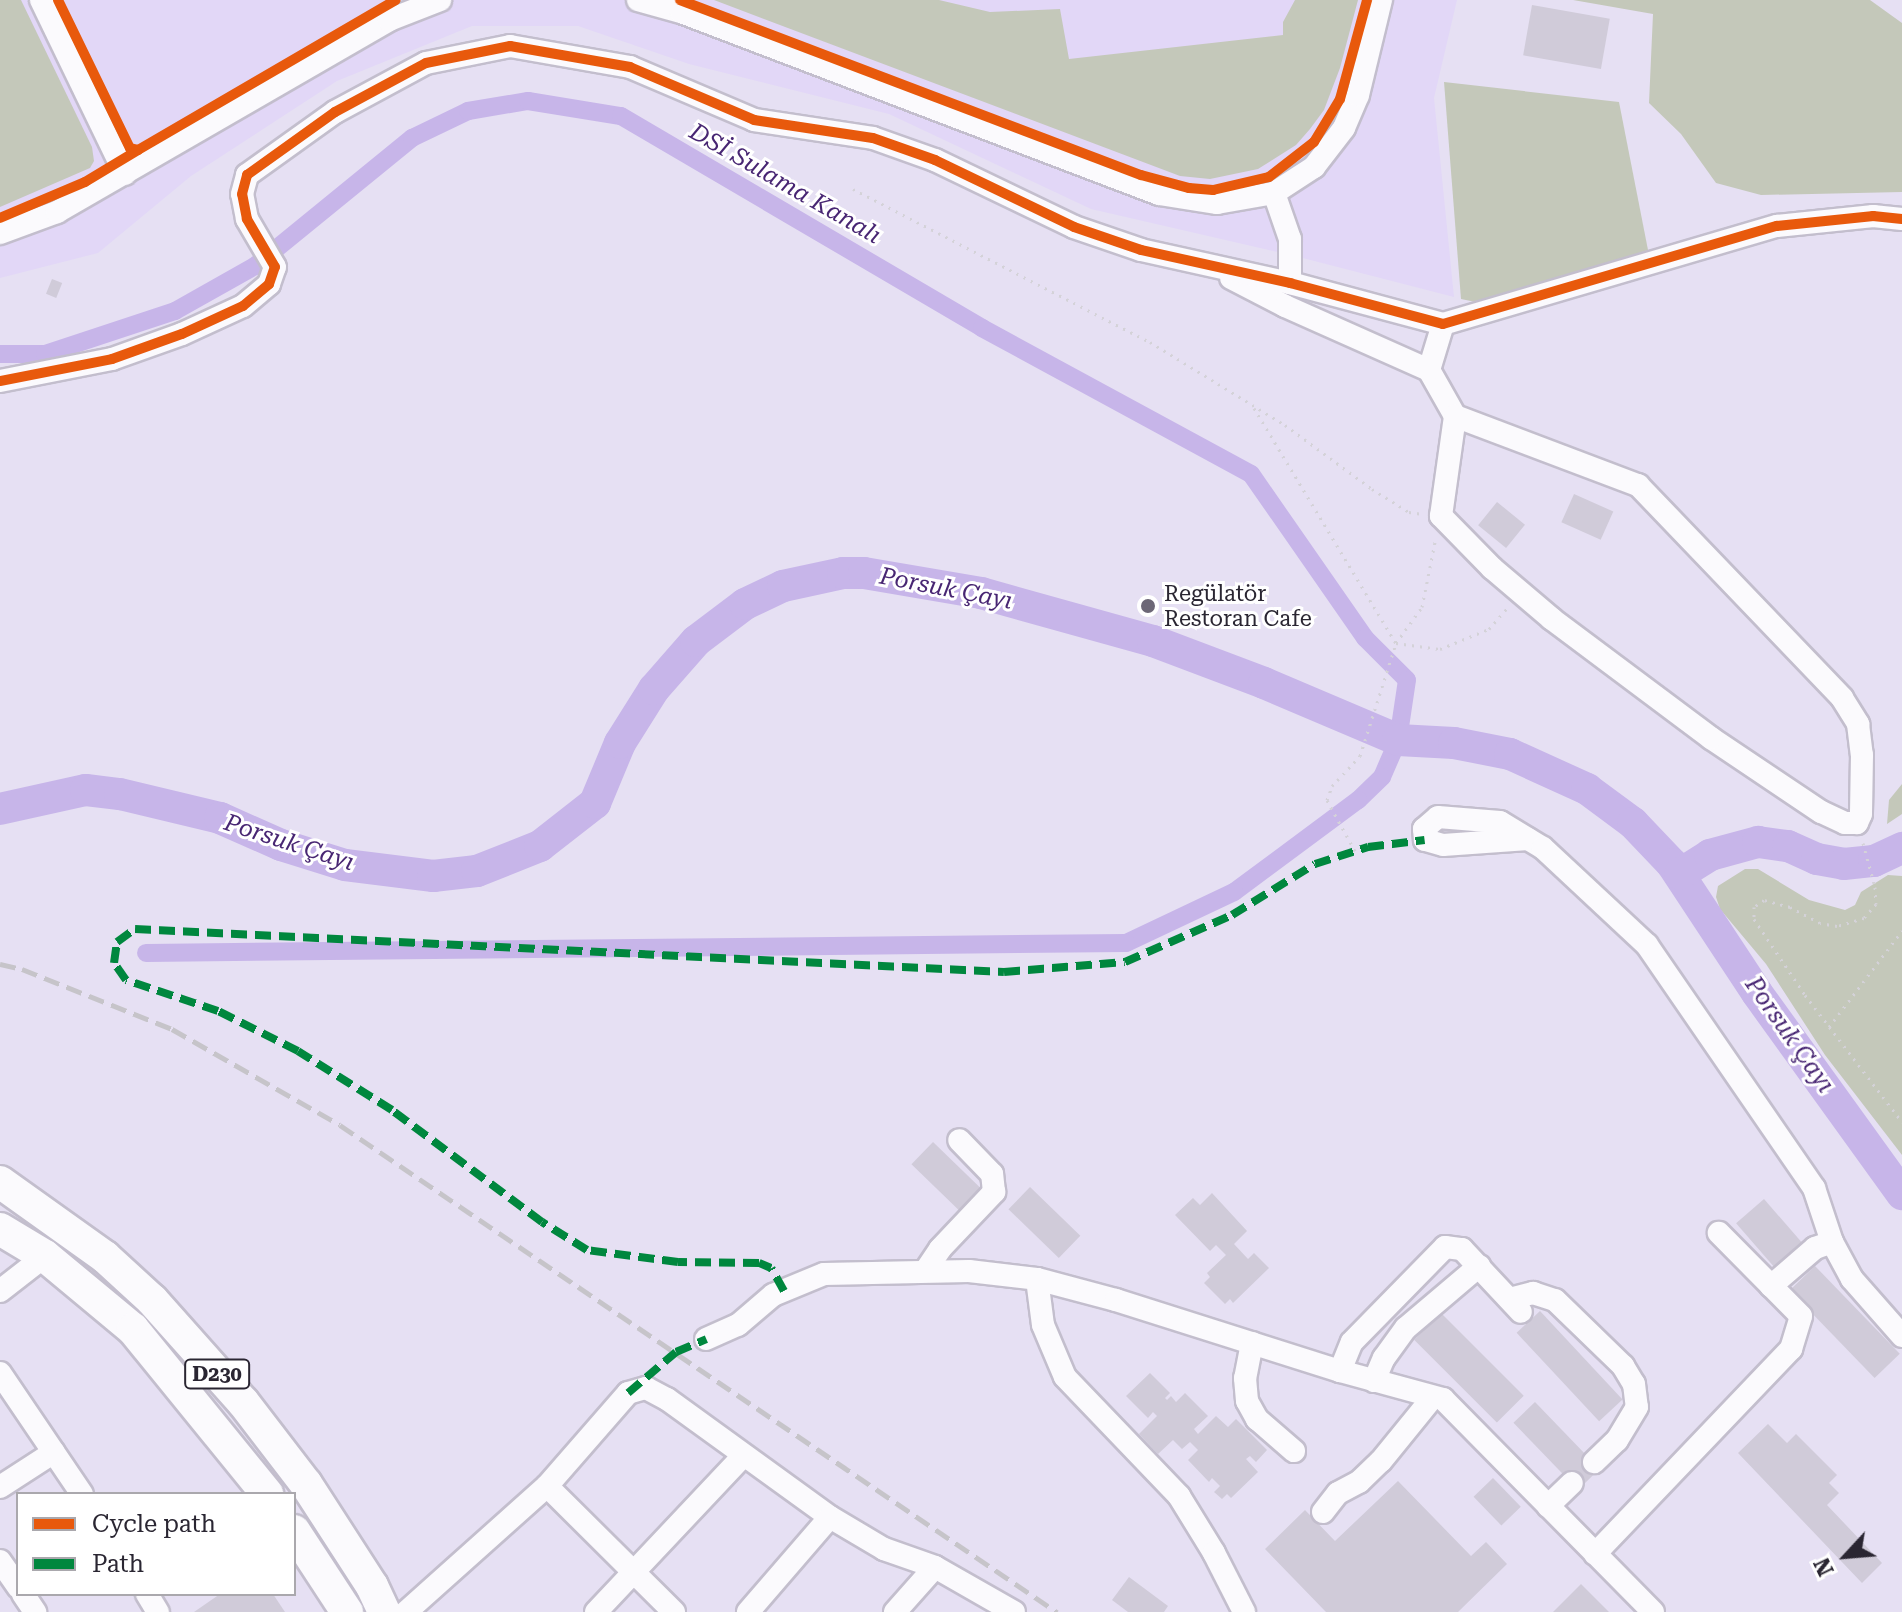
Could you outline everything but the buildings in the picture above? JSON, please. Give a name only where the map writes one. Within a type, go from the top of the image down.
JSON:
[{"type":"highway","name":"D230","points":[[0,1182],[105,1257],[162,1311],[243,1402],[306,1484],[372,1586],[384,1612]]},
{"type":"highway","name":"D230","points":[[0,1229],[45,1256],[133,1329],[265,1492]]},
{"type":"highway","points":[[296,1534],[347,1612]]},
{"type":"street","points":[[41,0],[125,174]]},
{"type":"street","points":[[0,233],[57,212],[389,20],[440,0]]},
{"type":"street","points":[[638,0],[681,12],[1159,194],[1217,203],[1274,193],[1314,167],[1344,128],[1358,95],[1381,0]]},
{"type":"street","points":[[0,381],[112,359],[182,334],[243,306],[269,284],[275,267],[247,219],[242,194],[247,175],[335,112],[426,63],[510,46],[630,67],[754,120],[873,138],[935,160],[1074,227],[1141,250],[1290,283],[1443,324],[1777,226],[1873,216],[1902,219]]},
{"type":"street","points":[[1274,193],[1290,239],[1290,283]]},
{"type":"street","points":[[1209,266],[1285,306],[1429,370],[1455,416],[1441,516],[1519,591],[1711,738],[1821,812],[1845,823],[1857,823],[1861,814],[1862,755],[1858,724],[1842,698],[1638,485],[1455,416]]},
{"type":"street","points":[[1429,370],[1443,324]]},
{"type":"street","points":[[1528,839],[1543,848],[1647,945],[1814,1188],[1832,1242],[1852,1279],[1902,1336]]},
{"type":"street","points":[[926,1270],[940,1249],[994,1192],[992,1174],[959,1140]]},
{"type":"street","points":[[1595,1554],[1791,1349],[1801,1316],[1719,1233]]},
{"type":"street","points":[[1771,1286],[1815,1248],[1832,1242]]},
{"type":"street","points":[[1340,1371],[1352,1342],[1440,1250],[1456,1247],[1479,1266],[1516,1306],[1533,1293],[1555,1300],[1623,1366],[1634,1384],[1637,1407],[1617,1440],[1594,1462]]},
{"type":"street","points":[[0,1291],[45,1256]]},
{"type":"street","points":[[1374,1381],[1384,1358],[1406,1328],[1479,1266]]},
{"type":"street","points":[[706,1339],[738,1325],[773,1295],[824,1274],[926,1270],[1037,1279],[1443,1399],[1653,1612]]},
{"type":"street","points":[[1037,1279],[1043,1325],[1065,1377],[1179,1496],[1214,1553],[1244,1612]]},
{"type":"street","points":[[1252,1343],[1245,1378],[1247,1401],[1257,1419],[1294,1451]]},
{"type":"street","points":[[0,1373],[81,1492]]},
{"type":"street","points":[[406,1612],[547,1486],[628,1393],[646,1388],[667,1399],[830,1517],[884,1549],[935,1567],[1014,1612]]},
{"type":"street","points":[[1323,1512],[1338,1493],[1359,1482],[1381,1461],[1433,1397]]},
{"type":"street","points":[[0,1487],[54,1452]]},
{"type":"street","points":[[596,1612],[743,1456]]},
{"type":"street","points":[[1548,1506],[1572,1483]]},
{"type":"street","points":[[547,1486],[674,1612]]},
{"type":"street","points":[[748,1612],[830,1517]]},
{"type":"street","points":[[0,1561],[16,1584]]},
{"type":"street","points":[[895,1612],[935,1567]]},
{"type":"path","points":[[853,189],[1150,342],[1252,405],[1409,512],[1441,516],[1422,607],[1396,643],[1377,712],[1360,756],[1332,786],[1327,800],[1355,851]]},
{"type":"path","points":[[1252,405],[1396,643]]},
{"type":"path","points":[[1396,643],[1440,649],[1489,629],[1519,591]]},
{"type":"path","points":[[1863,842],[1875,887],[1876,904],[1854,923],[1820,923],[1771,900],[1764,900],[1754,907],[1754,919],[1829,1027],[1902,1122]]},
{"type":"path","points":[[1829,1027],[1902,931]]},
{"type":"shaded area","points":[[0,0],[1457,0],[1434,98],[1454,297],[1291,255],[1091,209],[889,114],[689,64],[578,26],[472,26],[337,81],[191,176],[98,253],[0,278]]},
{"type":"shaded area","points":[[0,0],[21,0],[92,147],[94,161],[90,168],[0,207]]},
{"type":"shaded area","points":[[714,0],[939,0],[990,12],[1060,9],[1069,59],[1283,35],[1283,22],[1295,0],[1358,0],[1340,68],[1324,110],[1310,129],[1296,145],[1258,169],[1210,179],[1180,176]]},
{"type":"shaded area","points":[[1573,0],[1870,0],[1902,23],[1902,192],[1761,195],[1716,183],[1681,134],[1649,103],[1653,14]]},
{"type":"shaded area","points":[[1444,82],[1619,102],[1648,250],[1490,305],[1461,299]]},
{"type":"shaded area","points":[[1902,784],[1902,814],[1887,824],[1889,800]]},
{"type":"shaded area","points":[[1745,869],[1758,869],[1809,900],[1845,910],[1855,905],[1861,892],[1888,875],[1902,876],[1902,1155],[1825,1055],[1766,964],[1720,909],[1716,897],[1718,886]]},
{"type":"waterway","name":"DSİ Sulama Kanalı","points":[[0,354],[45,354],[175,311],[255,266],[412,138],[468,111],[528,101],[621,116],[982,328],[1251,474],[1365,638],[1407,680],[1398,740],[1382,777],[1358,800],[1234,892],[1126,943],[146,953]]},
{"type":"waterway","name":"Porsuk Çayı","points":[[0,809],[86,790],[120,794],[220,818],[281,845],[345,865],[433,876],[477,871],[540,846],[595,803],[620,743],[654,689],[696,641],[745,604],[783,586],[843,573],[864,573],[981,593],[1153,641],[1264,683],[1398,740],[1454,743],[1510,754],[1587,789],[1633,823],[1672,864],[1757,993],[1902,1194]]},
{"type":"waterway","name":"Porsuk Çayı","points":[[1680,874],[1710,855],[1758,842],[1788,846],[1817,859],[1844,864],[1874,861],[1902,848]]},
{"type":"railway","points":[[0,964],[22,969],[172,1029],[340,1125],[1057,1612]]},
{"type":"marked path","points":[[784,1291],[771,1268],[759,1263],[678,1262],[587,1250],[542,1222],[392,1110],[298,1051],[218,1011],[126,980],[114,963],[117,942],[135,929],[1004,972],[1125,962],[1232,915],[1315,864],[1368,847],[1425,840]]},
{"type":"marked path","points":[[628,1393],[676,1352],[706,1339]]},
{"type":"cycle path","points":[[58,0],[130,148],[138,150],[396,0]]},
{"type":"cycle path","points":[[680,0],[1141,175],[1189,188],[1213,190],[1269,177],[1314,142],[1340,99],[1367,0]]},
{"type":"cycle path","points":[[0,381],[112,359],[182,334],[243,306],[269,284],[275,267],[247,219],[242,194],[247,175],[335,112],[426,63],[510,46],[630,67],[754,120],[873,138],[935,160],[1074,227],[1141,250],[1290,283],[1443,324],[1777,226],[1873,216],[1902,219]]},
{"type":"cycle path","points":[[0,218],[85,182],[138,150]]},
{"type":"place","name":"Regülatör Restoran Cafe","points":[[1148,606]]}]
